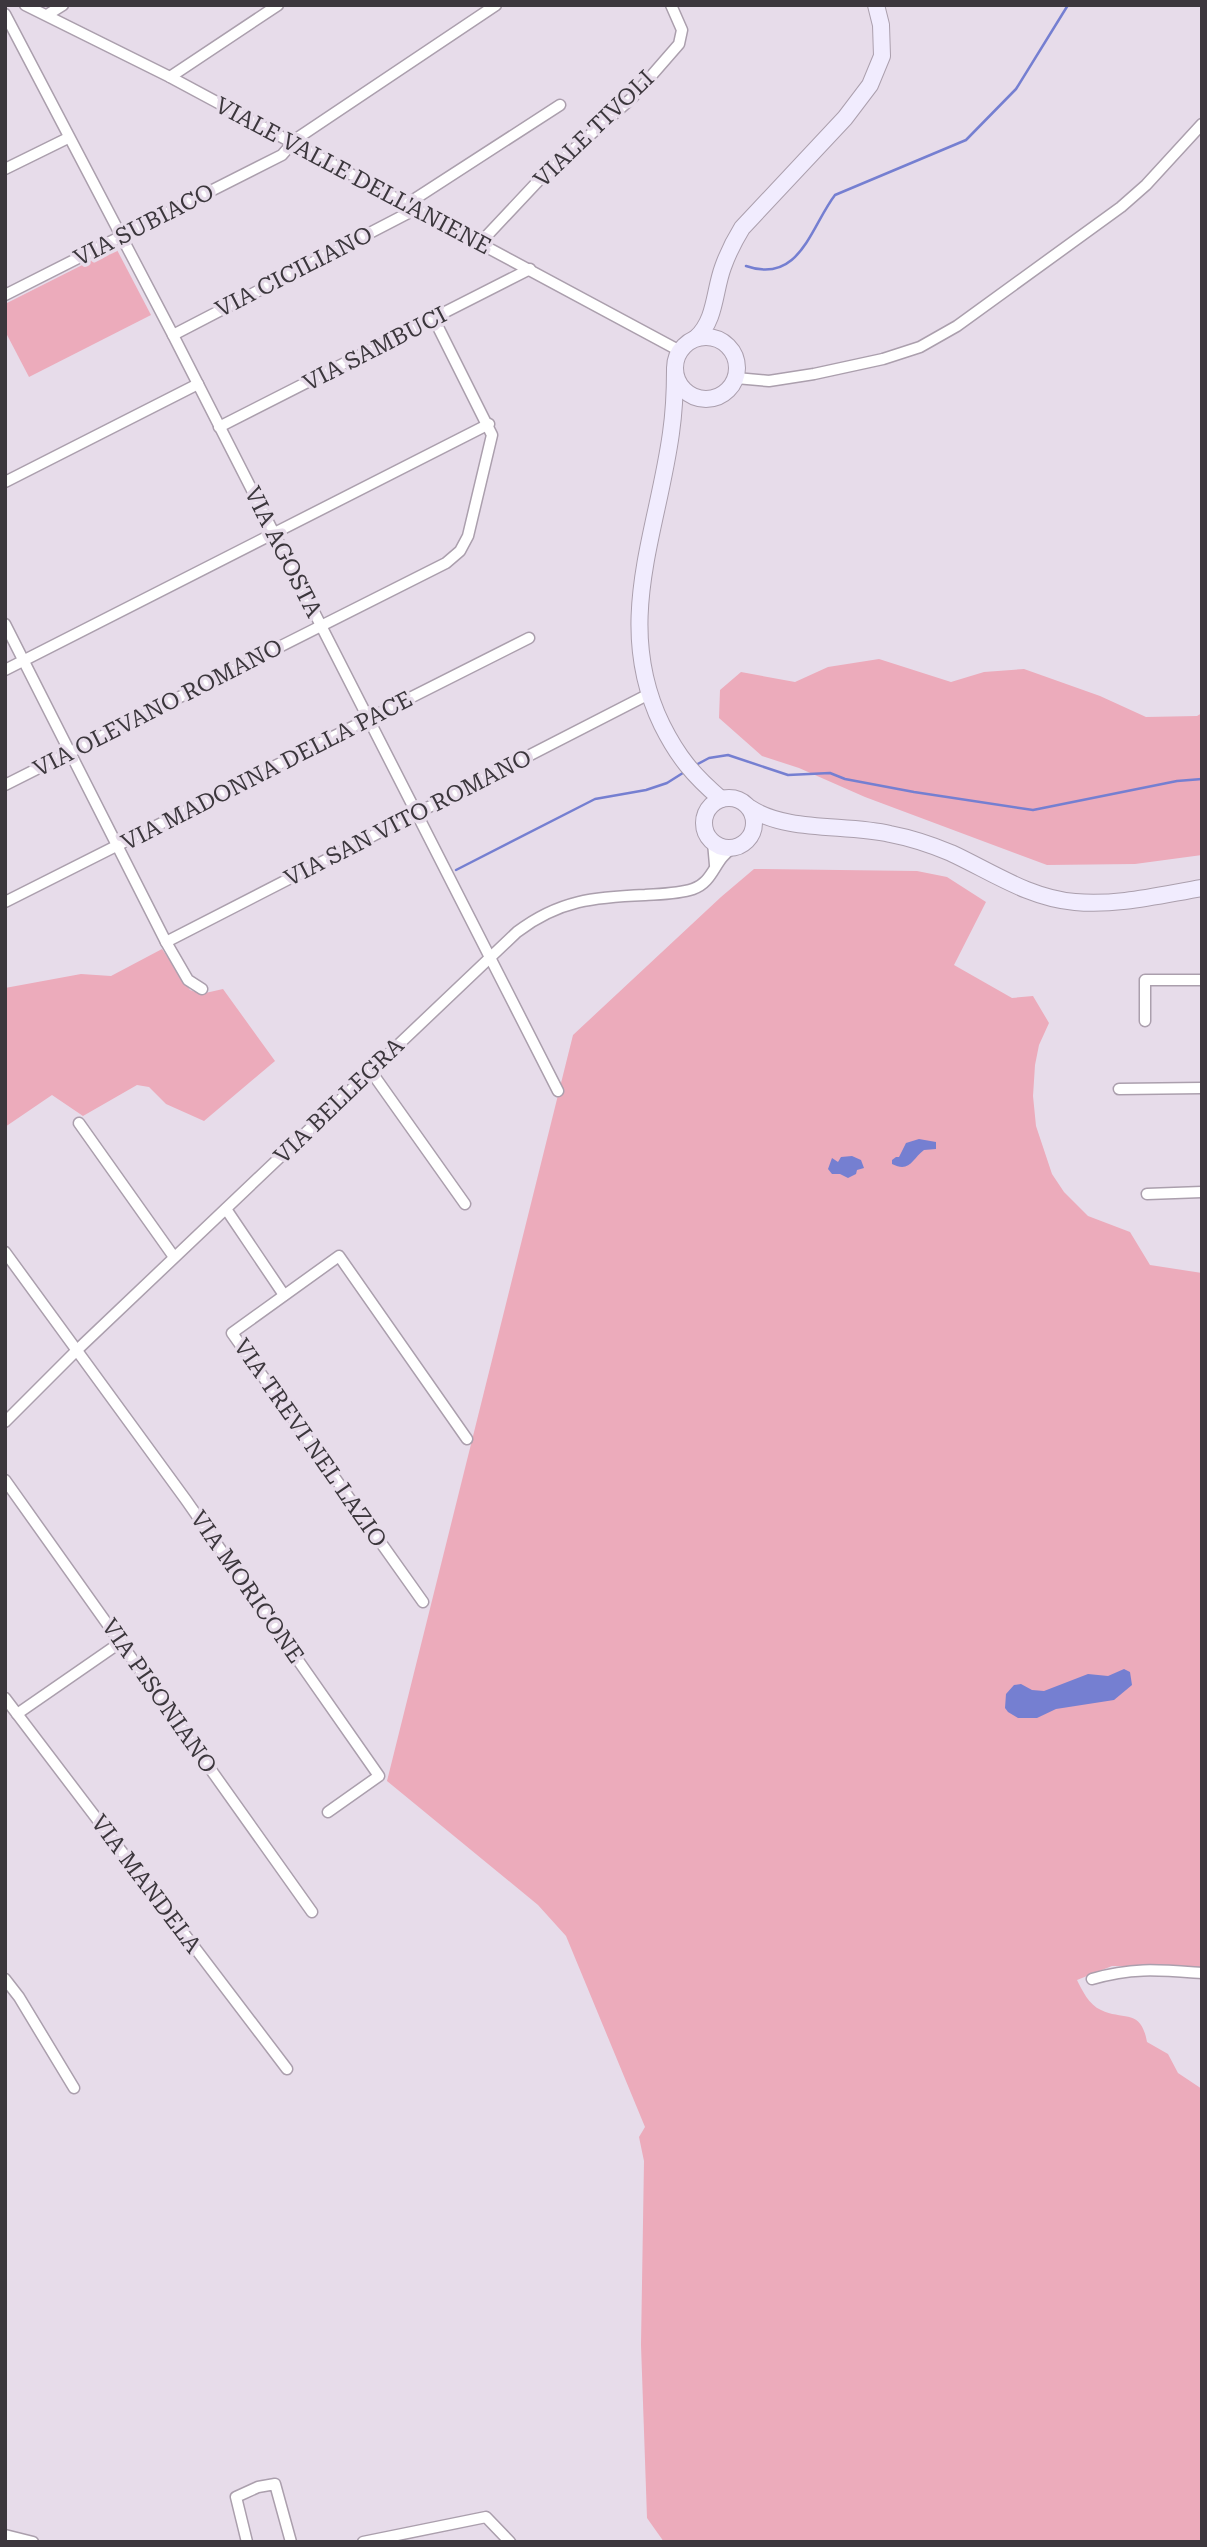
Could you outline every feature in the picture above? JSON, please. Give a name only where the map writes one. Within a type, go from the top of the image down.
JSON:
[{"type":"street","name":"VIALE VALLE DELL'ANIENE","points":[[25,5],[170,78],[680,351]]},
{"type":"street","points":[[47,15],[63,5]]},
{"type":"street","points":[[170,78],[278,5]]},
{"type":"street","points":[[292,144],[496,5]]},
{"type":"street","name":"VIALE TIVOLI","points":[[480,243],[541,178],[632,98],[679,44],[682,30],[671,5]]},
{"type":"street","points":[[721,799],[694,776],[670,740],[649,694],[641,667],[638,638],[640,595],[671,433],[675,370],[680,351],[696,338],[709,320],[723,268],[742,228],[845,118],[878,71],[883,48],[876,5]]},
{"type":"street","name":"VIA AGOSTA","points":[[5,14],[173,335],[558,1091]]},
{"type":"street","points":[[5,41],[16,35]]},
{"type":"street","name":"VIA CICILIANO","points":[[173,335],[412,206],[560,106]]},
{"type":"street","points":[[736,378],[769,381],[814,374],[889,358],[928,343],[957,326],[1115,212],[1146,186],[1202,124]]},
{"type":"street","points":[[5,169],[68,138]]},
{"type":"street","name":"VIA SUBIACO","points":[[5,295],[282,155],[292,144]]},
{"type":"street","name":"VIA SAMBUCI","points":[[219,427],[530,269]]},
{"type":"street","points":[[675,370],[682,388],[699,398],[709,399],[725,393],[736,378],[735,355],[716,328],[713,307]]},
{"type":"street","name":"VIA OLEVANO ROMANO","points":[[5,785],[446,563],[456,555],[468,536],[492,445],[492,435],[489,424],[434,319]]},
{"type":"street","points":[[696,338],[706,336],[725,343]]},
{"type":"street","points":[[5,482],[198,384]]},
{"type":"street","points":[[671,433],[689,403],[699,398]]},
{"type":"street","points":[[5,670],[489,424]]},
{"type":"street","points":[[5,624],[166,942],[188,980],[202,989]]},
{"type":"street","name":"VIA MADONNA DELLA PACE","points":[[5,902],[119,847],[529,638]]},
{"type":"street","name":"VIA SAN VITO ROMANO","points":[[166,942],[649,694]]},
{"type":"street","points":[[694,776],[705,816],[705,830],[713,842],[715,867]]},
{"type":"street","points":[[705,816],[710,805],[721,799],[737,799],[772,820],[867,829],[909,838],[951,853],[1033,893],[1060,900],[1108,902],[1202,888]]},
{"type":"street","points":[[748,839],[754,824],[750,808]]},
{"type":"street","points":[[713,842],[733,848],[771,826],[789,823]]},
{"type":"street","name":"VIA BELLEGRA","points":[[5,1422],[76,1350],[370,1070],[530,923],[560,907],[600,897],[690,891],[704,884],[721,856],[733,848]]},
{"type":"street","points":[[1145,1021],[1145,981],[1202,980]]},
{"type":"street","points":[[370,1070],[465,1204]]},
{"type":"street","points":[[1119,1089],[1202,1088]]},
{"type":"street","points":[[79,1123],[174,1257]]},
{"type":"street","points":[[1147,1194],[1202,1192]]},
{"type":"street","points":[[226,1209],[284,1295]]},
{"type":"street","points":[[5,1252],[76,1350]]},
{"type":"street","name":"VIA TREVI NEL LAZIO","points":[[423,1602],[232,1333],[339,1256],[467,1438]]},
{"type":"street","name":"VIA MORICONE","points":[[76,1350],[186,1500],[379,1776],[328,1812]]},
{"type":"street","name":"VIA PISONIANO","points":[[5,1480],[312,1912]]},
{"type":"street","points":[[17,1714],[121,1643]]},
{"type":"street","name":"VIA MANDELA","points":[[5,1698],[287,2069]]},
{"type":"street","points":[[1092,1979],[1118,1971],[1146,1969],[1202,1973]]},
{"type":"street","points":[[5,1979],[19,1997],[74,2088]]},
{"type":"street","points":[[247,2542],[236,2497],[258,2487],[275,2484],[291,2542]]},
{"type":"street","points":[[363,2542],[486,2517],[510,2542]]},
{"type":"street","points":[[5,2535],[33,2542]]},
{"type":"shaded area","points":[[116,248],[151,315],[29,377],[5,331],[5,304]]},
{"type":"shaded area","points":[[879,659],[951,682],[984,672],[1024,669],[1100,696],[1146,717],[1197,716],[1202,713],[1202,855],[1135,864],[1047,865],[762,756],[719,718],[720,690],[741,672],[795,682],[828,667]]},
{"type":"shaded area","points":[[754,869],[917,871],[947,877],[986,902],[954,965],[1012,998],[1033,996],[1049,1023],[1039,1045],[1033,1096],[1036,1126],[1052,1174],[1064,1192],[1088,1216],[1130,1232],[1150,1265],[1202,1273],[1202,1967],[1112,1966],[1077,1980],[1086,1997],[1097,2008],[1130,2017],[1141,2024],[1147,2042],[1168,2054],[1178,2073],[1202,2089],[1202,2542],[664,2542],[647,2518],[641,2345],[644,2161],[639,2137],[645,2127],[566,1936],[538,1905],[387,1781],[573,1035]]},
{"type":"shaded area","points":[[162,949],[190,990],[201,994],[223,989],[275,1061],[204,1121],[166,1104],[149,1087],[137,1085],[83,1116],[52,1095],[5,1127],[5,988],[81,974],[111,976]]},
{"type":"water","points":[[919,1139],[936,1142],[936,1149],[924,1150],[907,1166],[892,1164],[892,1160],[899,1157],[906,1143]]},
{"type":"water","points":[[852,1156],[861,1160],[864,1168],[857,1170],[856,1174],[848,1178],[832,1174],[828,1169],[832,1158],[838,1162],[841,1157]]},
{"type":"water","points":[[1124,1669],[1130,1672],[1132,1685],[1114,1700],[1056,1709],[1037,1718],[1018,1718],[1005,1708],[1006,1694],[1014,1685],[1021,1684],[1032,1690],[1044,1691],[1088,1674],[1108,1676]]},
{"type":"waterway","points":[[746,266],[764,270],[779,267],[792,260],[811,236],[835,195],[966,140],[1016,89],[1068,5]]},
{"type":"waterway","points":[[694,766],[709,758],[728,755],[788,775],[830,773],[845,779],[914,792],[1033,810],[1177,781],[1202,779]]},
{"type":"waterway","points":[[456,870],[595,799],[646,790],[667,783],[686,771]]}]
